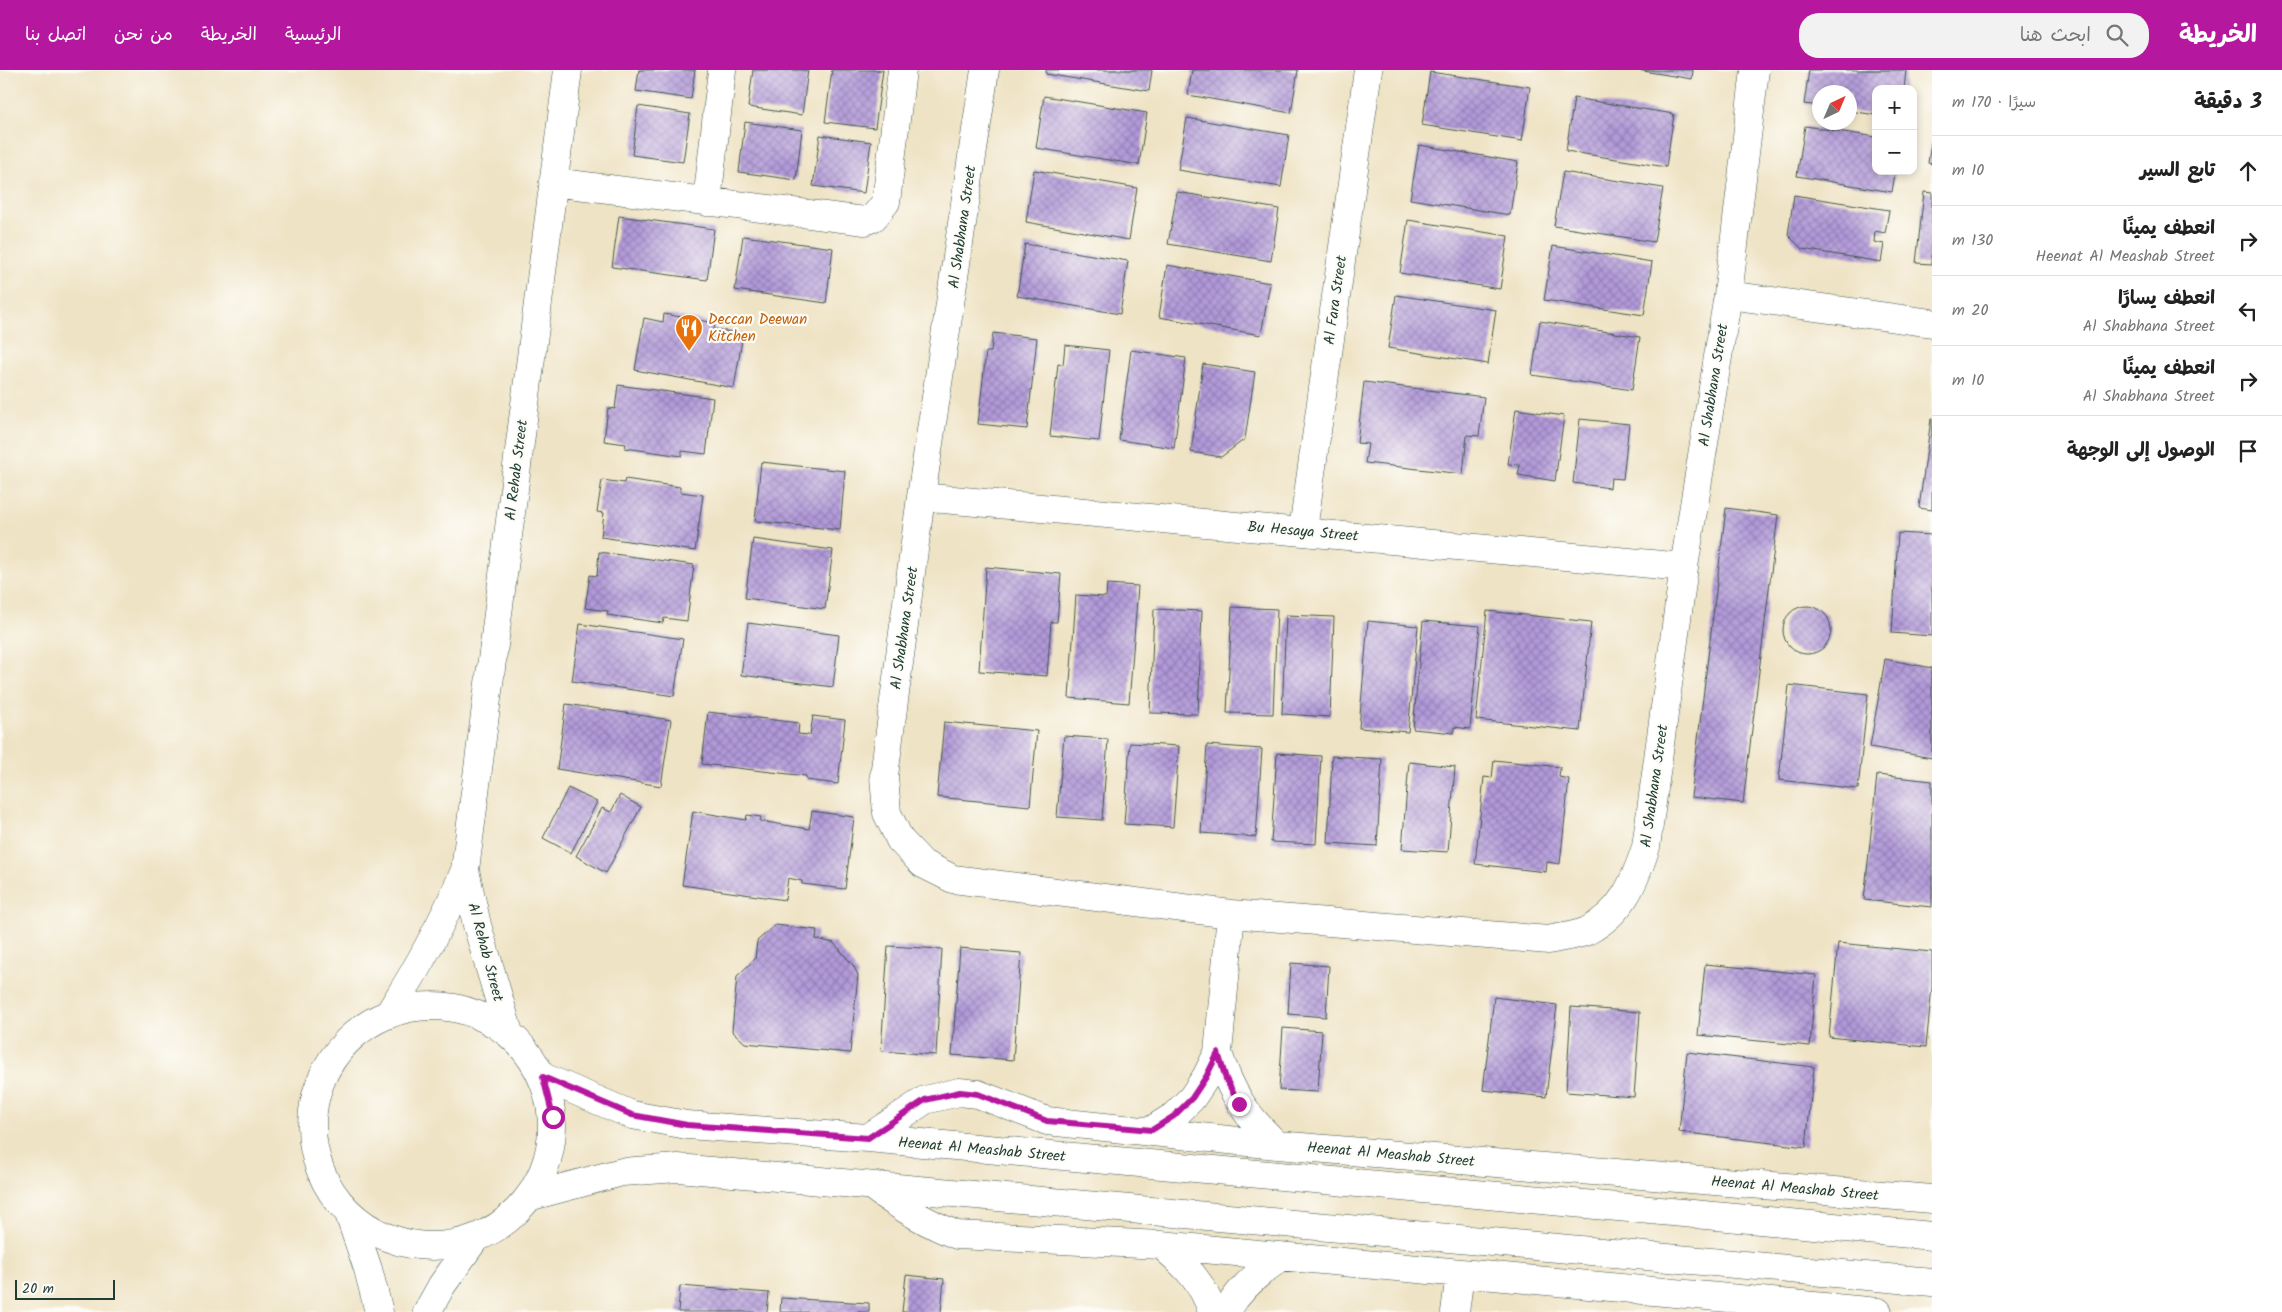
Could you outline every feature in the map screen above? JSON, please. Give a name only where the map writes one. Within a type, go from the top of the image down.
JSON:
[{"type":"street","name":"Al Rehab Street","points":[[390,1012],[419,967],[444,920],[465,870],[568,70]]},
{"type":"street","points":[[707,202],[722,70]]},
{"type":"street","points":[[553,182],[855,221],[874,217],[881,211],[886,202],[902,70]]},
{"type":"street","name":"Al Shabhana Street","points":[[985,70],[921,497],[884,776],[887,813],[900,840],[924,864],[953,879],[1231,914],[1549,940],[1586,931],[1615,911],[1634,884],[1646,847],[1684,567],[1728,295],[1755,70]]},
{"type":"street","name":"Al Fara Street","points":[[1303,530],[1368,70]]},
{"type":"street","points":[[1728,295],[1932,323]]},
{"type":"street","name":"Bu Hesaya Street","points":[[921,497],[1303,530],[1684,567]]},
{"type":"street","name":"Al Rehab Street","points":[[465,870],[482,943],[509,1034]]},
{"type":"street","points":[[1152,1130],[1174,1116],[1192,1098],[1206,1077],[1218,1053],[1231,914]]},
{"type":"street","points":[[421,1005],[452,1007],[483,1016],[509,1034],[528,1054],[543,1077],[553,1117],[549,1158],[532,1196],[502,1225],[474,1240],[441,1247],[408,1245],[376,1233],[349,1214],[324,1181],[316,1158],[312,1142],[313,1101],[328,1063],[354,1032],[390,1012],[421,1005]]},
{"type":"street","points":[[1218,1053],[1226,1079],[1239,1104],[1256,1126],[1277,1145]]},
{"type":"street","name":"Heenat Al Meashab Street","points":[[543,1077],[632,1115],[687,1125],[868,1138],[1932,1236]]},
{"type":"street","name":"Heenat Al Meashab Street","points":[[868,1138],[925,1100],[960,1092],[978,1094],[1047,1121],[1152,1130],[1277,1145],[1931,1198]]},
{"type":"street","points":[[532,1196],[622,1172],[678,1168],[1932,1282]]},
{"type":"street","points":[[871,1186],[909,1213],[933,1226],[957,1235],[1161,1245],[1280,1258],[1878,1312]]},
{"type":"street","points":[[349,1214],[368,1269],[379,1312]]},
{"type":"street","points":[[427,1312],[442,1285],[474,1240]]},
{"type":"street","points":[[1161,1245],[1181,1262],[1198,1282],[1212,1312]]},
{"type":"street","points":[[1226,1312],[1242,1289],[1260,1272],[1280,1258]]},
{"type":"street","points":[[1454,1312],[1460,1274]]},
{"type":"building","points":[[639,70],[695,70],[691,99],[636,91]]},
{"type":"building","points":[[753,70],[808,70],[802,115],[748,107]]},
{"type":"building","points":[[832,70],[883,70],[875,128],[825,122]]},
{"type":"building","points":[[1046,70],[1152,70],[1149,91],[1046,74]]},
{"type":"building","points":[[1192,70],[1298,70],[1291,113],[1188,95]]},
{"type":"building","points":[[1637,70],[1693,70],[1692,79]]},
{"type":"building","points":[[1809,70],[1906,70],[1904,85],[1872,85],[1872,114],[1857,112],[1857,85],[1812,85],[1812,105],[1804,104]]},
{"type":"building","points":[[1430,72],[1530,87],[1522,141],[1422,125]]},
{"type":"building","points":[[1044,96],[1147,113],[1139,165],[1036,148]]},
{"type":"building","points":[[1574,98],[1674,114],[1666,167],[1566,151]]},
{"type":"building","points":[[638,106],[690,114],[683,162],[632,155]]},
{"type":"building","points":[[1187,118],[1289,135],[1281,187],[1178,170]]},
{"type":"building","points":[[745,122],[802,130],[796,180],[739,172]]},
{"type":"building","points":[[1805,126],[1812,127],[1812,130],[1831,130],[1872,136],[1872,175],[1895,175],[1892,192],[1797,176]]},
{"type":"building","points":[[820,135],[871,142],[864,193],[813,186]]},
{"type":"building","points":[[1932,143],[1932,164],[1928,163]]},
{"type":"building","points":[[1419,145],[1518,162],[1510,215],[1410,199]]},
{"type":"building","points":[[1034,170],[1137,188],[1129,240],[1026,222]]},
{"type":"building","points":[[1563,172],[1663,188],[1654,242],[1554,226]]},
{"type":"building","points":[[1177,192],[1279,209],[1271,261],[1168,244]]},
{"type":"building","points":[[1924,192],[1932,193],[1932,264],[1916,263]]},
{"type":"building","points":[[1794,195],[1889,210],[1885,233],[1875,231],[1874,242],[1884,244],[1881,262],[1802,249],[1788,235]]},
{"type":"building","points":[[619,216],[714,229],[707,280],[612,267]]},
{"type":"building","points":[[1408,220],[1508,236],[1500,289],[1400,273]]},
{"type":"building","points":[[743,236],[833,248],[826,303],[735,290]]},
{"type":"building","points":[[1025,244],[1128,261],[1120,314],[1017,296]]},
{"type":"building","points":[[1553,246],[1652,262],[1644,315],[1544,300]]},
{"type":"building","points":[[1167,265],[1270,283],[1261,335],[1159,317]]},
{"type":"building","points":[[1396,295],[1496,310],[1488,364],[1388,348]]},
{"type":"building","name":"Deccan Deewan Kitchen","points":[[664,314],[715,323],[714,329],[743,334],[734,388],[635,370],[644,318],[663,322]]},
{"type":"building","points":[[1540,321],[1640,337],[1632,390],[1532,375]]},
{"type":"building","points":[[993,333],[1037,338],[1027,429],[978,424],[986,352],[991,352]]},
{"type":"building","points":[[1065,345],[1109,350],[1099,441],[1050,436],[1058,364],[1063,365]]},
{"type":"building","points":[[1131,350],[1186,358],[1174,448],[1119,440]]},
{"type":"building","points":[[1203,364],[1255,372],[1245,439],[1221,457],[1191,452]]},
{"type":"building","points":[[1364,382],[1484,397],[1479,436],[1467,435],[1463,474],[1365,463],[1368,444],[1357,443]]},
{"type":"building","points":[[618,385],[713,398],[706,454],[682,451],[682,456],[625,448],[626,444],[604,441],[608,408],[615,409]]},
{"type":"building","points":[[1516,409],[1564,416],[1555,481],[1518,475],[1520,465],[1508,464]]},
{"type":"building","points":[[1580,419],[1629,424],[1623,479],[1611,478],[1610,488],[1573,483]]},
{"type":"building","points":[[1932,419],[1932,510],[1919,508]]},
{"type":"building","points":[[761,462],[845,471],[840,530],[755,521]]},
{"type":"building","points":[[625,479],[680,487],[680,492],[703,495],[695,551],[601,537],[604,513],[597,512],[602,480],[624,483]]},
{"type":"building","points":[[1726,508],[1778,515],[1743,803],[1691,797]]},
{"type":"building","points":[[1898,533],[1932,535],[1932,636],[1892,633]]},
{"type":"building","points":[[753,539],[833,550],[825,609],[745,598]]},
{"type":"building","points":[[599,552],[694,565],[687,621],[664,618],[663,623],[607,615],[608,611],[585,608],[590,575],[597,576]]},
{"type":"building","points":[[986,567],[1061,574],[1057,622],[1051,622],[1047,676],[979,671]]},
{"type":"building","points":[[1107,584],[1138,586],[1129,703],[1069,698],[1076,595],[1106,597]]},
{"type":"building","points":[[1807,606],[1816,608],[1824,613],[1829,621],[1831,630],[1829,639],[1824,647],[1816,652],[1807,654],[1798,652],[1790,647],[1785,639],[1783,630],[1785,621],[1790,613],[1798,608]]},
{"type":"building","points":[[1232,607],[1277,609],[1273,714],[1227,713]]},
{"type":"building","points":[[1154,609],[1202,611],[1198,714],[1150,713]]},
{"type":"building","points":[[1487,611],[1591,622],[1580,731],[1476,720]]},
{"type":"building","points":[[1286,615],[1334,617],[1330,717],[1282,714]]},
{"type":"building","points":[[1368,621],[1418,626],[1408,732],[1359,728]]},
{"type":"building","points":[[1423,621],[1480,626],[1470,729],[1454,727],[1454,733],[1413,729]]},
{"type":"building","points":[[748,623],[839,635],[833,687],[741,675]]},
{"type":"building","points":[[580,624],[683,639],[674,696],[572,681]]},
{"type":"building","points":[[1885,659],[1932,668],[1932,758],[1870,747]]},
{"type":"building","points":[[1789,685],[1868,694],[1858,789],[1779,780]]},
{"type":"building","points":[[566,704],[671,720],[661,786],[557,769]]},
{"type":"building","points":[[708,712],[799,723],[798,734],[810,735],[813,716],[845,720],[838,784],[806,780],[806,776],[702,764]]},
{"type":"building","points":[[944,722],[1037,731],[1030,806],[937,797]]},
{"type":"building","points":[[1064,736],[1108,739],[1102,820],[1057,817]]},
{"type":"building","points":[[1130,743],[1179,746],[1173,827],[1124,824]]},
{"type":"building","points":[[1207,745],[1262,749],[1256,837],[1201,833]]},
{"type":"building","points":[[1277,753],[1321,756],[1316,844],[1271,842]]},
{"type":"building","points":[[1332,756],[1382,759],[1377,846],[1328,843]]},
{"type":"building","points":[[1494,760],[1560,767],[1559,777],[1569,779],[1560,864],[1547,862],[1546,872],[1475,864],[1484,777],[1492,778]]},
{"type":"building","points":[[1409,762],[1455,767],[1448,852],[1402,849]]},
{"type":"building","points":[[1877,775],[1932,781],[1932,907],[1864,900]]},
{"type":"building","points":[[568,788],[597,802],[571,853],[543,838]]},
{"type":"building","points":[[620,795],[641,807],[606,873],[576,856],[602,808],[611,812]]},
{"type":"building","points":[[693,811],[746,820],[747,815],[761,817],[760,821],[809,829],[812,811],[854,817],[845,889],[802,884],[802,881],[788,878],[785,900],[682,885]]},
{"type":"building","points":[[775,925],[817,930],[816,939],[834,943],[853,965],[858,975],[850,1053],[745,1043],[732,1031],[737,976],[755,959],[757,941]]},
{"type":"building","points":[[1838,943],[1932,952],[1932,987],[1926,1047],[1829,1037]]},
{"type":"building","points":[[888,946],[942,949],[936,1055],[881,1051]]},
{"type":"building","points":[[960,948],[1021,953],[1013,1060],[952,1055]]},
{"type":"building","points":[[1291,963],[1329,966],[1326,1017],[1288,1014]]},
{"type":"building","points":[[1705,964],[1816,975],[1810,1046],[1698,1035]]},
{"type":"building","points":[[1494,997],[1557,1005],[1546,1097],[1483,1090]]},
{"type":"building","points":[[1571,1007],[1640,1012],[1634,1097],[1566,1092]]},
{"type":"building","points":[[1283,1028],[1322,1031],[1318,1092],[1279,1090]]},
{"type":"building","points":[[1687,1052],[1814,1067],[1806,1147],[1679,1132]]},
{"type":"building","points":[[906,1275],[944,1279],[941,1312],[902,1312]]},
{"type":"building","points":[[680,1286],[769,1293],[767,1312],[678,1312]]},
{"type":"building","points":[[781,1298],[869,1303],[869,1312],[780,1312]]},
{"type":"place","name":"Deccan Deewan Kitchen","points":[[689,352]]},
{"type":"route","points":[[553,1117],[543,1077],[592,1100],[632,1115],[687,1125],[868,1138],[925,1100],[960,1092],[978,1094],[1047,1121],[1152,1130],[1174,1116],[1192,1098],[1206,1077],[1218,1053],[1226,1079],[1239,1104]]}]
